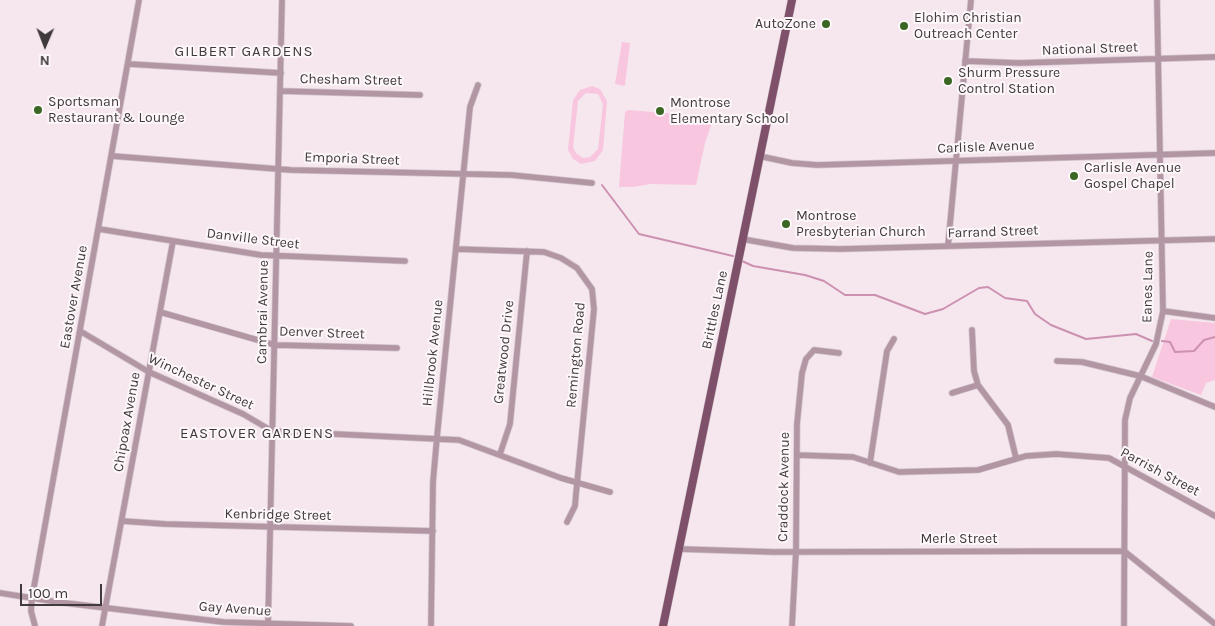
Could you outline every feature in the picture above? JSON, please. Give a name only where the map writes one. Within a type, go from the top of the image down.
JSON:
[{"type":"main road","name":"Brittles Lane","points":[[663,626],[792,0]]},
{"type":"street","name":"Eastover Avenue","points":[[35,626],[32,598],[139,0]]},
{"type":"street","name":"Cambrai Avenue","points":[[268,624],[282,0]]},
{"type":"street","points":[[948,246],[971,0]]},
{"type":"street","name":"Eanes Lane","points":[[1124,626],[1124,434],[1127,406],[1156,344],[1163,312],[1157,0]]},
{"type":"street","name":"National Street","points":[[965,61],[1019,63],[1215,57]]},
{"type":"street","name":"Chesham Street","points":[[128,64],[280,73]]},
{"type":"street","name":"Hillbrook Avenue","points":[[431,626],[433,482],[470,107],[478,85]]},
{"type":"street","name":"Chesham Street","points":[[280,91],[420,95]]},
{"type":"street","name":"Carlisle Avenue","points":[[759,156],[792,163],[816,165],[1215,153]]},
{"type":"street","name":"Emporia Street","points":[[112,156],[278,169],[539,177],[592,183]]},
{"type":"street","name":"Danville Street","points":[[99,228],[277,257],[404,261]]},
{"type":"street","name":"Farrand Street","points":[[742,239],[803,249],[1215,240]]},
{"type":"street","name":"Chipoax Avenue","points":[[102,626],[173,241]]},
{"type":"street","name":"Remington Road","points":[[456,249],[544,252],[572,264],[588,281],[594,299],[575,506],[567,522]]},
{"type":"street","name":"Greatwood Drive","points":[[500,454],[510,424],[526,251]]},
{"type":"street","name":"Denver Street","points":[[160,312],[274,345],[397,348]]},
{"type":"street","points":[[1163,312],[1215,318]]},
{"type":"street","points":[[972,330],[974,371],[978,385],[1008,425],[1016,458]]},
{"type":"street","name":"Winchester Street","points":[[80,331],[149,372],[243,414],[272,431],[437,438],[467,442],[577,484],[610,492]]},
{"type":"street","points":[[870,463],[887,351],[894,339]]},
{"type":"street","name":"Craddock Avenue","points":[[792,626],[801,380],[806,358],[812,351],[818,349],[839,353]]},
{"type":"street","points":[[1057,361],[1082,362],[1140,376],[1215,407]]},
{"type":"street","points":[[952,393],[978,385]]},
{"type":"street","name":"Parrish Street","points":[[797,455],[848,456],[899,472],[966,472],[988,468],[1026,456],[1056,454],[1109,458],[1215,516]]},
{"type":"street","name":"Kenbridge Street","points":[[122,521],[165,524],[433,531]]},
{"type":"street","name":"Merle Street","points":[[679,549],[699,551],[1124,552]]},
{"type":"street","points":[[1124,552],[1215,624]]},
{"type":"street","name":"Gay Avenue","points":[[0,593],[105,608],[268,624],[350,626]]},
{"type":"shaded area","points":[[622,42],[630,43],[625,86],[615,84]]},
{"type":"shaded area","points":[[592,86],[600,89],[607,101],[603,150],[595,161],[581,164],[573,159],[568,150],[573,100],[580,90]],"holes":[[[586,93],[598,94],[603,104],[598,149],[590,157],[583,158],[576,153],[573,147],[578,101]]]},
{"type":"shaded area","points":[[628,110],[714,117],[705,143],[696,185],[650,184],[619,187],[625,112]]},
{"type":"shaded area","points":[[1171,319],[1215,323],[1215,380],[1206,383],[1201,395],[1152,377]]},
{"type":"waterway","points":[[602,185],[639,234],[733,256]]},
{"type":"waterway","points":[[742,261],[753,266],[805,275],[824,281],[845,295],[875,295],[925,314],[943,309],[979,288],[988,287],[1005,298],[1027,301],[1035,314],[1051,325],[1086,339],[1136,334],[1152,341]]},
{"type":"waterway","points":[[1162,341],[1170,342],[1175,352],[1194,351],[1204,340],[1215,337]]},
{"type":"place","name":"AutoZone","points":[[826,24]]},
{"type":"place","name":"Elohim Christian Outreach Center","points":[[904,26]]},
{"type":"place","name":"Shurm Pressure Control Station","points":[[948,81]]},
{"type":"place","name":"Sportsman Restaurant & Lounge","points":[[38,110]]},
{"type":"place","name":"Montrose Elementary School","points":[[660,111]]},
{"type":"place","name":"Carlisle Avenue Gospel Chapel","points":[[1074,176]]},
{"type":"place","name":"Montrose Presbyterian Church","points":[[786,224]]},
{"type":"district","name":"GILBERT GARDENS","points":[[244,52]]},
{"type":"district","name":"EASTOVER GARDENS","points":[[257,434]]}]
